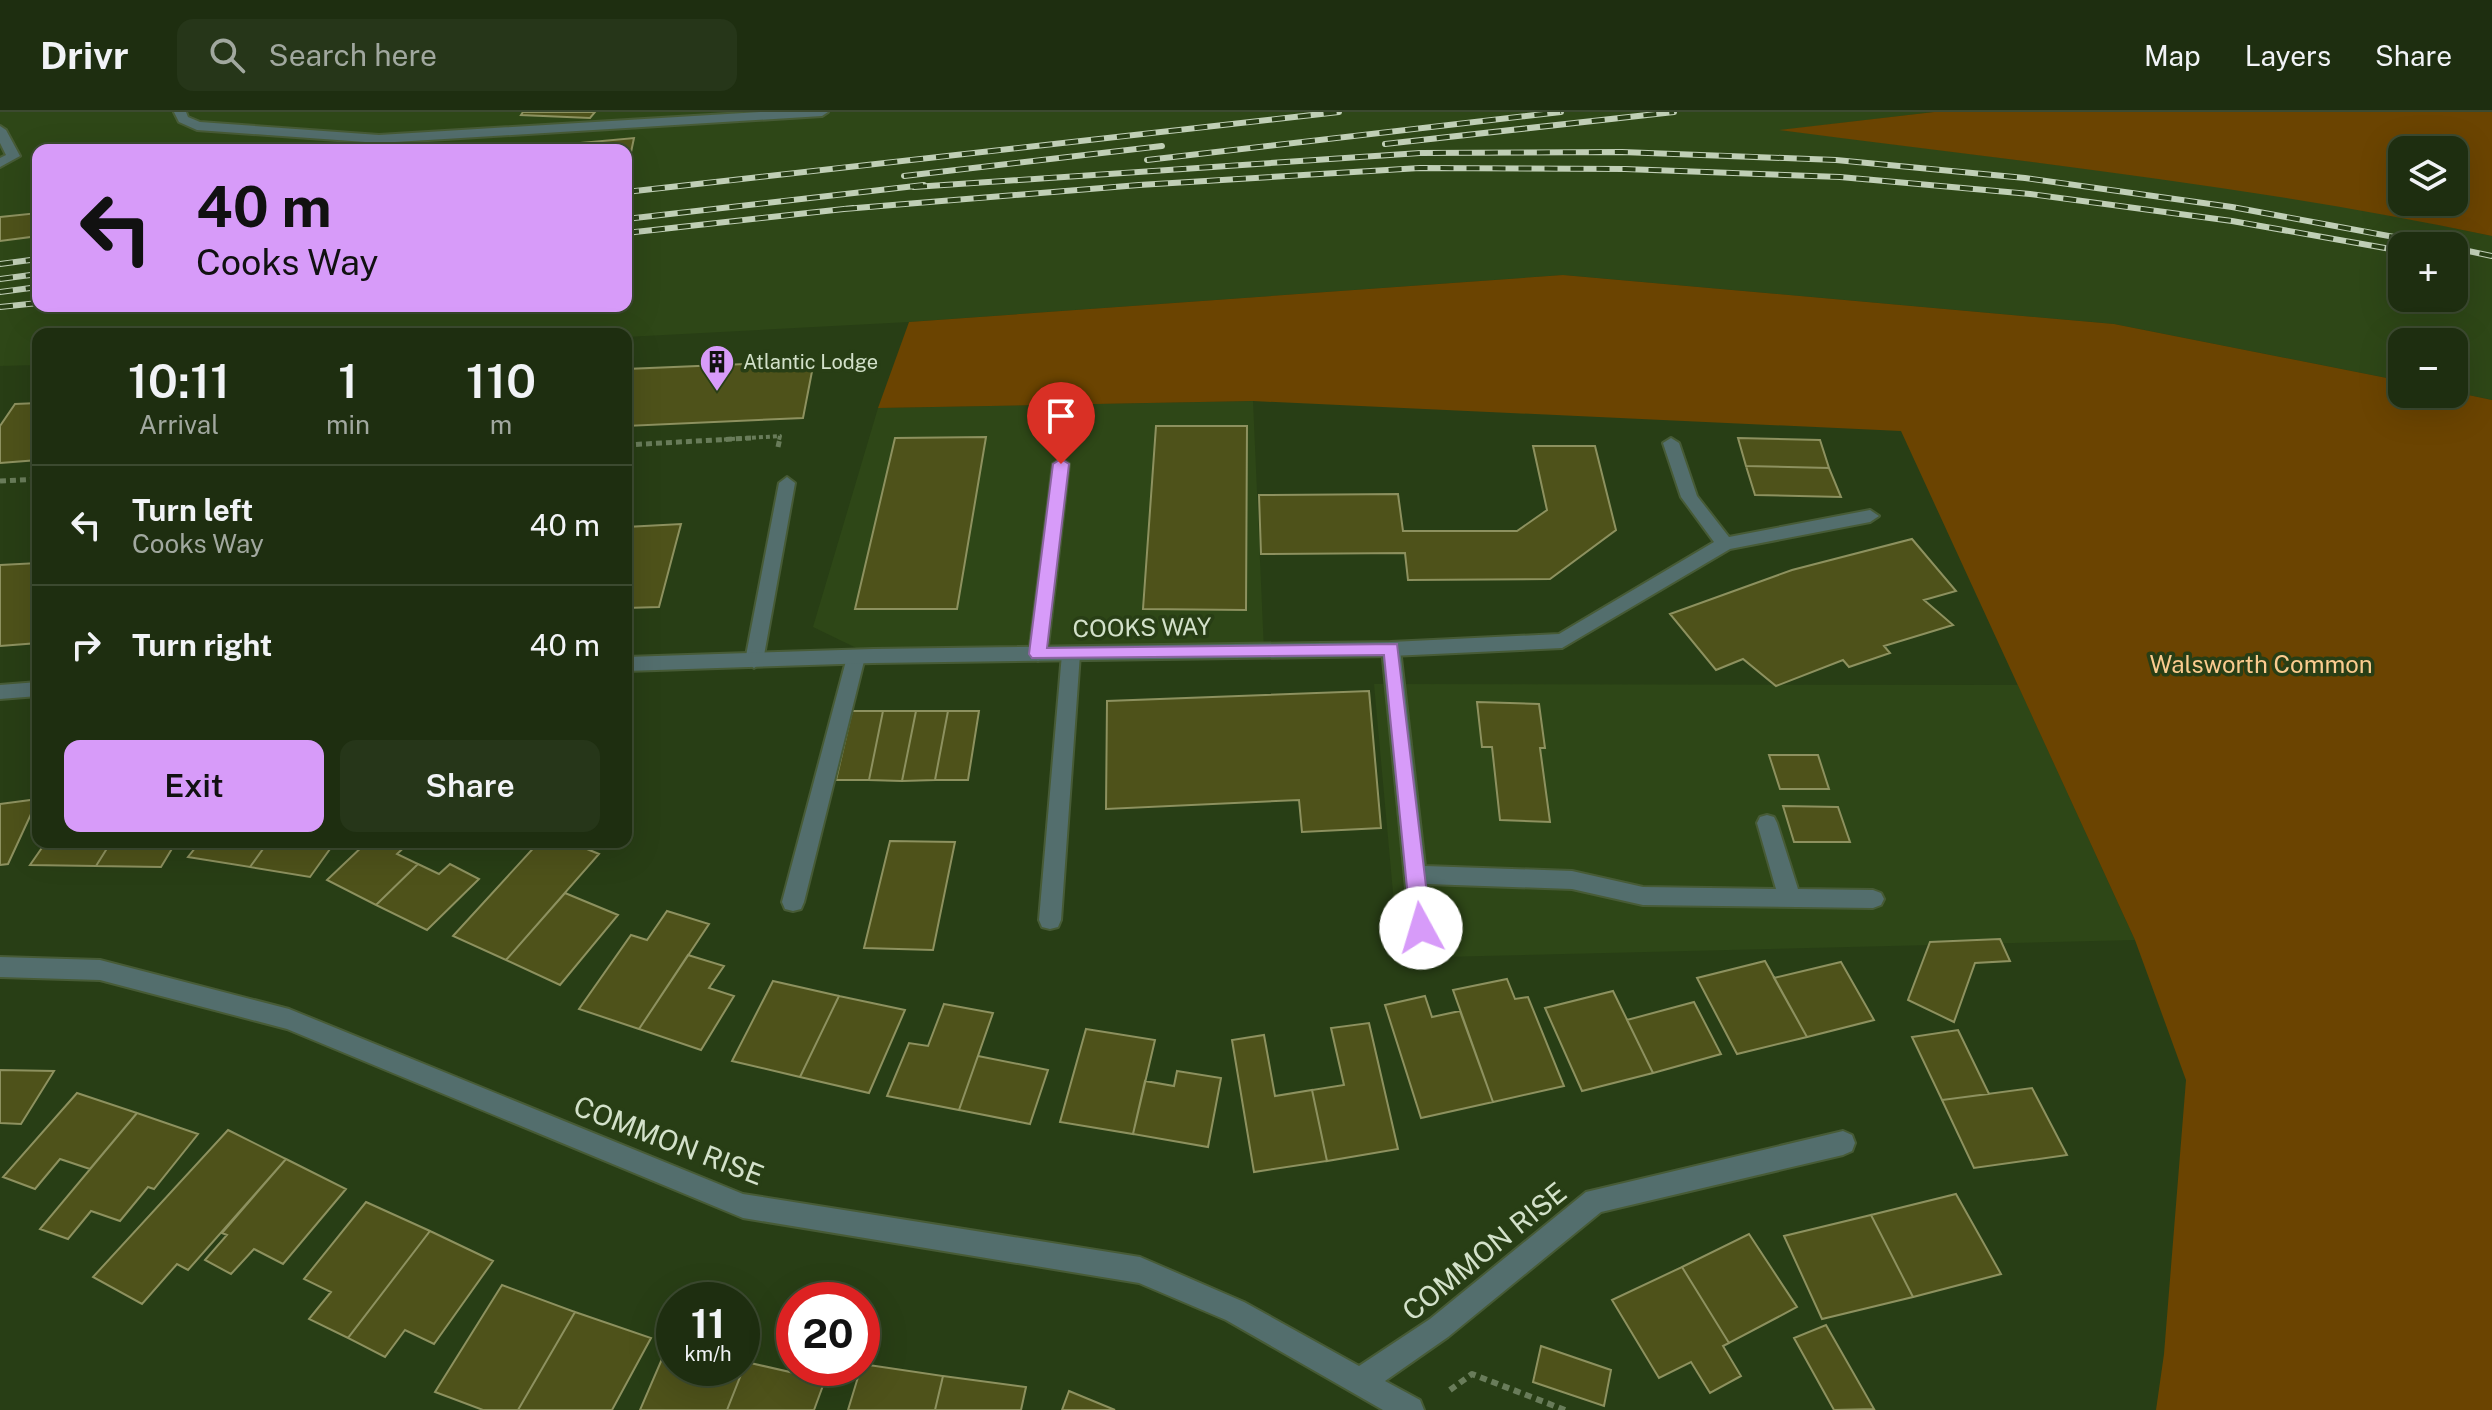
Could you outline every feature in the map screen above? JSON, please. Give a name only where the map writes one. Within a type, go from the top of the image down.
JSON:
[{"type":"street","points":[[180,112],[183,119],[197,126],[379,139],[822,112]]},
{"type":"street","points":[[0,130],[13,156],[0,163]]},
{"type":"street","points":[[1671,443],[1689,497],[1725,544],[1870,516]]},
{"type":"street","points":[[1038,654],[1061,464]]},
{"type":"street","points":[[754,661],[787,483]]},
{"type":"street","name":"COOKS WAY","points":[[632,664],[856,657],[1391,649],[1562,641],[1725,544]]},
{"type":"street","points":[[1391,649],[1421,928]]},
{"type":"street","points":[[1050,920],[1071,654]]},
{"type":"street","points":[[793,902],[856,657]]},
{"type":"street","points":[[0,692],[32,689]]},
{"type":"street","points":[[1767,823],[1790,898]]},
{"type":"street","points":[[1416,875],[1572,880],[1643,896],[1873,899]]},
{"type":"street","name":"COMMON RISE","points":[[0,967],[100,970],[289,1019],[743,1206],[1140,1270],[1235,1311],[1410,1410]]},
{"type":"street","name":"COMMON RISE","points":[[1358,1383],[1439,1328],[1595,1201],[1843,1143]]},
{"type":"path","points":[[632,445],[780,436]]},
{"type":"path","points":[[0,481],[32,479]]},
{"type":"path","points":[[1447,1392],[1472,1374],[1565,1410]]},
{"type":"shaded area","points":[[0,112],[1934,112],[1783,130],[2207,184],[2370,210],[2492,236],[2492,400],[2468,395],[2468,328],[2388,328],[2388,378],[2114,324],[1563,275],[909,322],[632,337],[632,328],[32,328],[32,365],[0,366]]},
{"type":"shaded area","points":[[1253,401],[1264,651],[873,656],[813,627],[878,408]]},
{"type":"shaded area","points":[[1374,684],[2018,685],[2135,940],[1399,958]]},
{"type":"green space","points":[[1934,112],[2492,112],[2492,236],[2392,216],[2468,216],[2468,136],[2388,136],[2388,215],[2048,164],[1779,130]]},
{"type":"green space","name":"Walsworth Common","points":[[1563,275],[2114,324],[2388,378],[2388,408],[2468,408],[2468,395],[2492,400],[2492,1410],[2156,1410],[2164,1354],[2186,1080],[2135,940],[1901,431],[1253,401],[878,408],[909,322]]},
{"type":"building","points":[[523,112],[595,112],[590,118],[521,115]]},
{"type":"building","points":[[634,138],[632,148],[632,144],[581,143]]},
{"type":"building","points":[[32,214],[32,237],[0,241],[0,217]]},
{"type":"building","name":"Atlantic Lodge","points":[[814,361],[803,418],[632,426],[632,369]]},
{"type":"building","points":[[32,403],[32,460],[0,463],[0,426],[15,404]]},
{"type":"building","points":[[1156,426],[1247,426],[1246,610],[1143,609]]},
{"type":"building","points":[[986,437],[957,609],[855,609],[895,438]]},
{"type":"building","points":[[1738,438],[1820,440],[1829,468],[1746,466]]},
{"type":"building","points":[[1533,446],[1595,446],[1616,530],[1550,579],[1408,580],[1405,553],[1261,554],[1259,495],[1398,494],[1403,531],[1517,531],[1547,510]]},
{"type":"building","points":[[1746,466],[1829,468],[1841,497],[1755,495]]},
{"type":"building","points":[[681,524],[659,607],[632,608],[632,527]]},
{"type":"building","points":[[1912,539],[1956,591],[1924,600],[1953,625],[1884,646],[1890,653],[1849,667],[1843,660],[1776,686],[1743,659],[1716,670],[1670,614],[1792,570]]},
{"type":"building","points":[[32,563],[32,643],[0,646],[0,565]]},
{"type":"building","points":[[1369,691],[1381,828],[1302,832],[1299,800],[1106,809],[1107,701]]},
{"type":"building","points":[[1477,702],[1539,704],[1545,748],[1540,748],[1550,822],[1500,820],[1492,747],[1482,747]]},
{"type":"building","points":[[852,711],[883,711],[869,780],[836,780]]},
{"type":"building","points":[[883,711],[916,711],[902,781],[869,780]]},
{"type":"building","points":[[916,711],[948,711],[935,780],[902,781]]},
{"type":"building","points":[[948,711],[979,711],[968,780],[935,780]]},
{"type":"building","points":[[1769,755],[1818,755],[1829,789],[1780,789]]},
{"type":"building","points":[[32,800],[32,812],[8,864],[0,865],[0,804]]},
{"type":"building","points":[[1783,806],[1838,807],[1850,842],[1794,842]]},
{"type":"building","points":[[890,841],[955,842],[933,950],[864,948]]},
{"type":"building","points":[[42,848],[107,848],[96,866],[30,865]]},
{"type":"building","points":[[107,848],[172,848],[161,867],[96,866]]},
{"type":"building","points":[[195,848],[264,848],[250,867],[188,857]]},
{"type":"building","points":[[264,848],[331,848],[310,877],[250,867]]},
{"type":"building","points":[[361,848],[404,848],[397,854],[418,864],[376,905],[327,880]]},
{"type":"building","points":[[534,848],[584,848],[599,854],[506,960],[453,936]]},
{"type":"building","points":[[418,864],[439,874],[450,864],[479,879],[427,930],[376,905]]},
{"type":"building","points":[[565,893],[618,915],[560,985],[506,960]]},
{"type":"building","points":[[667,911],[709,924],[639,1029],[579,1009],[631,935],[647,940]]},
{"type":"building","points":[[2000,939],[2010,961],[1975,963],[1954,1022],[1908,1000],[1930,942]]},
{"type":"building","points":[[688,955],[724,966],[709,988],[734,996],[701,1050],[639,1029]]},
{"type":"building","points":[[1765,961],[1807,1037],[1737,1054],[1697,978]]},
{"type":"building","points":[[1841,962],[1874,1020],[1807,1037],[1774,978]]},
{"type":"building","points":[[1507,979],[1515,999],[1528,997],[1564,1086],[1493,1102],[1453,990]]},
{"type":"building","points":[[773,981],[839,996],[800,1077],[732,1061]]},
{"type":"building","points":[[1613,991],[1653,1073],[1582,1091],[1545,1008]]},
{"type":"building","points":[[839,996],[905,1010],[869,1093],[800,1077]]},
{"type":"building","points":[[1425,996],[1432,1017],[1460,1011],[1493,1102],[1421,1118],[1385,1005]]},
{"type":"building","points":[[1694,1002],[1721,1054],[1653,1073],[1627,1020]]},
{"type":"building","points":[[944,1004],[993,1013],[959,1110],[887,1096],[909,1043],[928,1046]]},
{"type":"building","points":[[1369,1023],[1398,1149],[1327,1161],[1312,1090],[1344,1085],[1331,1028]]},
{"type":"building","points":[[1086,1029],[1155,1040],[1133,1134],[1060,1122]]},
{"type":"building","points":[[1958,1030],[1989,1094],[1942,1100],[1912,1037]]},
{"type":"building","points":[[1264,1035],[1275,1096],[1312,1090],[1327,1161],[1254,1172],[1232,1040]]},
{"type":"building","points":[[978,1056],[1048,1070],[1030,1124],[959,1110]]},
{"type":"building","points":[[0,1070],[54,1071],[21,1124],[0,1123]]},
{"type":"building","points":[[1177,1071],[1221,1078],[1208,1147],[1133,1134],[1145,1081],[1174,1086]]},
{"type":"building","points":[[2032,1088],[2067,1155],[1974,1168],[1942,1100]]},
{"type":"building","points":[[77,1093],[137,1113],[90,1169],[60,1159],[35,1189],[3,1177]]},
{"type":"building","points":[[137,1113],[198,1134],[154,1189],[148,1187],[120,1221],[91,1211],[68,1239],[40,1229]]},
{"type":"building","points":[[228,1130],[286,1159],[188,1270],[177,1264],[142,1304],[93,1277]]},
{"type":"building","points":[[286,1159],[346,1189],[283,1264],[254,1249],[231,1274],[205,1260],[227,1235],[222,1233]]},
{"type":"building","points":[[1956,1194],[2001,1274],[1913,1297],[1871,1215]]},
{"type":"building","points":[[366,1202],[430,1231],[348,1338],[309,1319],[331,1292],[304,1279]]},
{"type":"building","points":[[1871,1215],[1913,1297],[1822,1319],[1784,1236]]},
{"type":"building","points":[[430,1231],[493,1261],[434,1344],[405,1330],[385,1357],[348,1338]]},
{"type":"building","points":[[1749,1234],[1797,1307],[1729,1343],[1682,1267]]},
{"type":"building","points":[[1682,1267],[1729,1343],[1723,1346],[1741,1376],[1710,1393],[1691,1362],[1659,1378],[1612,1300]]},
{"type":"building","points":[[502,1285],[575,1312],[518,1410],[483,1410],[435,1392]]},
{"type":"building","points":[[575,1312],[651,1338],[612,1410],[518,1410]]},
{"type":"building","points":[[1826,1325],[1874,1409],[1834,1410],[1794,1338]]},
{"type":"building","points":[[1541,1346],[1611,1370],[1604,1406],[1533,1382]]},
{"type":"building","points":[[760,1365],[776,1369],[776,1386],[823,1386],[814,1410],[727,1410],[736,1386],[760,1386]]},
{"type":"building","points":[[880,1367],[943,1376],[935,1410],[848,1410],[855,1386],[880,1386]]},
{"type":"building","points":[[656,1373],[656,1386],[736,1386],[727,1410],[640,1410]]},
{"type":"building","points":[[943,1376],[1026,1387],[1021,1410],[935,1410]]},
{"type":"building","points":[[1069,1391],[1115,1410],[1062,1410]]},
{"type":"railway","points":[[632,191],[1339,112]]},
{"type":"railway","points":[[1147,160],[1561,112]]},
{"type":"railway","points":[[1385,144],[1674,112]]},
{"type":"railway","points":[[904,176],[1162,146]]},
{"type":"railway","points":[[914,187],[1420,153],[1622,152],[1836,160],[2025,178],[2232,207],[2388,236]]},
{"type":"railway","points":[[844,209],[1139,185],[1420,168],[1625,169],[1840,177],[2030,194],[2232,221],[2388,249]]},
{"type":"railway","points":[[632,218],[924,185]]},
{"type":"railway","points":[[632,232],[853,208]]},
{"type":"railway","points":[[2468,251],[2492,256]]},
{"type":"railway","points":[[0,264],[32,260]]},
{"type":"railway","points":[[0,279],[32,275]]},
{"type":"railway","points":[[0,292],[32,288]]},
{"type":"railway","points":[[0,307],[32,304]]},
{"type":"place","name":"Atlantic Lodge","points":[[717,393]]},
{"type":"route","points":[[1061,464],[1038,654],[1391,649],[1421,928]]}]
